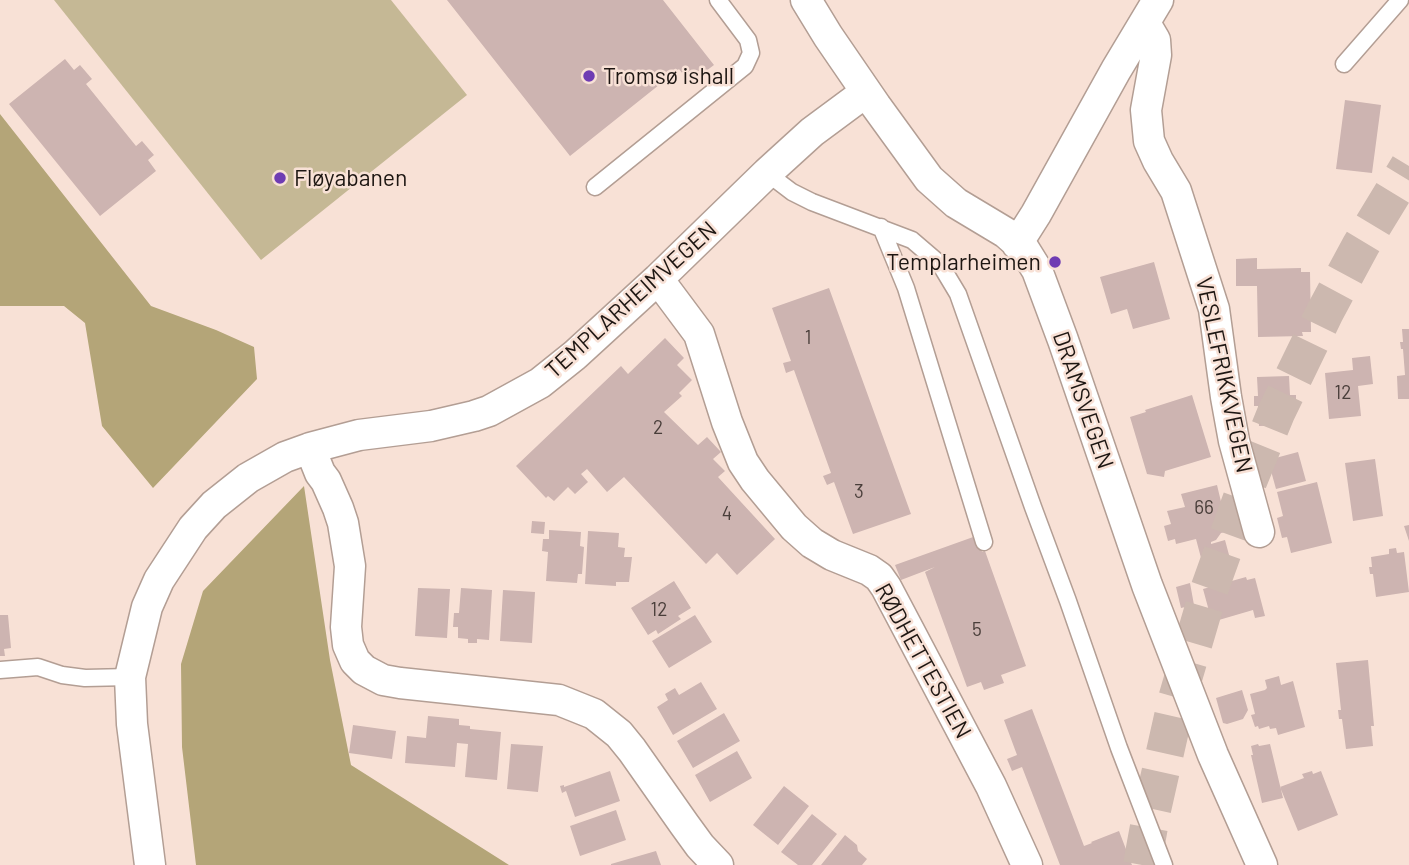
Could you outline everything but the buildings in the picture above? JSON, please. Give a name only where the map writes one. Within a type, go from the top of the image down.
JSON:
[{"type":"street","name":"DRAMSVEGEN","points":[[806,0],[866,92],[929,179],[956,203],[1006,233],[1024,249],[1037,270],[1146,584],[1213,755],[1262,865]]},
{"type":"street","name":"VESLEFRIKKVEGEN","points":[[1017,244],[1151,11]]},
{"type":"street","name":"VESLEFRIKKVEGEN","points":[[1151,11],[1156,55],[1146,110],[1150,141],[1158,161],[1176,191],[1214,309],[1234,441],[1259,532]]},
{"type":"street","name":"TEMPLARHEIMVEGEN","points":[[150,865],[132,724],[130,677],[147,607],[159,580],[193,528],[214,505],[248,478],[285,457],[359,435],[431,426],[489,411],[540,383],[575,355],[658,279],[812,132],[866,92]]},
{"type":"street","name":"RØDHETTESTIEN","points":[[658,279],[699,334],[727,422],[743,462],[755,480],[794,527],[812,543],[832,555],[869,570],[879,577],[886,587],[991,786],[1027,865]]},
{"type":"street","points":[[310,448],[343,523],[350,566],[346,627],[350,653],[355,661],[383,680],[559,700],[594,713],[619,733],[700,846],[719,865]]},
{"type":"lane","points":[[595,187],[745,66],[751,53],[748,40],[718,0]]},
{"type":"lane","points":[[1344,64],[1400,0]]},
{"type":"lane","points":[[767,173],[792,192],[812,202],[912,240],[940,264],[958,294],[1119,748],[1164,865]]},
{"type":"lane","points":[[881,227],[906,288],[984,542]]},
{"type":"lane","points":[[0,670],[38,667],[62,675],[85,678],[130,677]]},
{"type":"shaded area","name":"Fløyabanen","points":[[54,0],[391,0],[467,95],[261,260]]},
{"type":"shaded area","points":[[0,114],[151,306],[254,347],[257,379],[153,488],[102,426],[85,323],[64,306],[0,306]]},
{"type":"shaded area","points":[[304,486],[330,660],[351,765],[509,865],[196,865],[182,747],[181,664],[203,591]]},
{"type":"tunnel","points":[[1142,865],[1177,699],[1209,590],[1247,484],[1276,413],[1325,312],[1361,245],[1409,166]]},
{"type":"place","name":"Tromsø ishall","points":[[589,76]]},
{"type":"place","name":"Fløyabanen","points":[[280,178]]},
{"type":"place","name":"Templarheimen","points":[[1055,262]]}]
